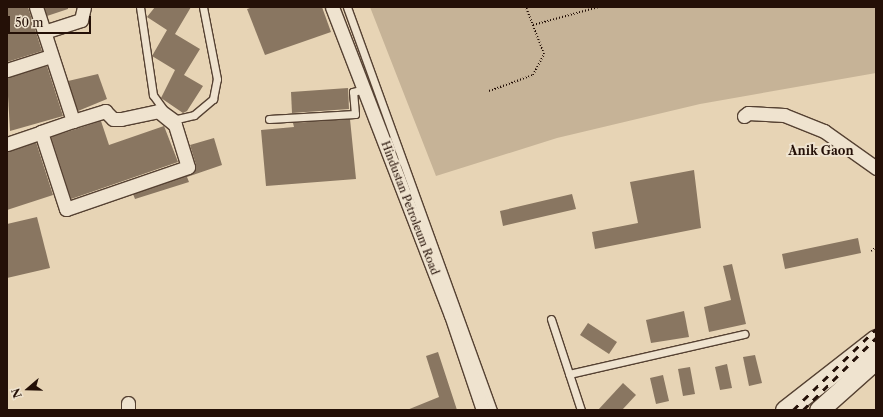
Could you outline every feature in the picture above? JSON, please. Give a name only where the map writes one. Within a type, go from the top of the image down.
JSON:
[{"type":"main road","points":[[785,410],[876,339]]},
{"type":"main road","points":[[819,410],[876,359]]},
{"type":"street","points":[[36,7],[73,121]]},
{"type":"street","points":[[44,32],[81,20],[84,7]]},
{"type":"street","name":"Hindustan Petroleum Road","points":[[332,7],[451,315],[483,410]]},
{"type":"street","points":[[7,70],[51,56]]},
{"type":"street","points":[[7,144],[41,132],[73,121],[105,111],[113,119],[121,119],[158,111],[175,125],[188,167],[66,209],[41,132]]},
{"type":"street","points":[[744,116],[748,113],[784,115],[824,131],[876,168]]},
{"type":"lane","points":[[140,7],[153,95],[163,109],[177,119],[194,115],[213,100],[217,79],[203,7]]},
{"type":"lane","points":[[347,7],[493,410]]},
{"type":"lane","points":[[269,119],[355,114],[353,92],[364,89]]},
{"type":"lane","points":[[551,319],[581,410]]},
{"type":"lane","points":[[569,374],[744,334]]},
{"type":"path","points":[[489,91],[534,74],[544,54],[526,7]]},
{"type":"path","points":[[533,25],[599,7]]},
{"type":"path","points":[[871,251],[876,247]]},
{"type":"shaded area","points":[[370,7],[876,7],[876,73],[700,104],[557,138],[436,176]]},
{"type":"building","points":[[7,7],[28,7],[42,51],[7,62]]},
{"type":"building","points":[[44,7],[68,7],[68,9],[47,16]]},
{"type":"building","points":[[155,7],[191,7],[175,34],[200,49],[184,75],[203,86],[187,111],[183,113],[161,98],[175,70],[152,56],[167,30],[147,17]]},
{"type":"building","points":[[253,7],[322,7],[331,32],[265,55],[247,9]]},
{"type":"building","points":[[47,66],[63,116],[10,131],[7,78]]},
{"type":"building","points":[[98,74],[107,99],[78,111],[68,81]]},
{"type":"building","points":[[348,88],[349,109],[292,113],[291,92]]},
{"type":"building","points":[[350,119],[356,179],[266,186],[261,130],[294,127],[293,123]]},
{"type":"building","points":[[101,121],[109,145],[164,126],[178,162],[71,199],[51,137]]},
{"type":"building","points":[[214,138],[222,165],[187,177],[189,182],[135,199],[133,194],[194,173],[196,165],[190,145]]},
{"type":"building","points":[[36,142],[53,195],[7,210],[7,152]]},
{"type":"building","points":[[694,170],[701,228],[595,249],[592,232],[638,223],[630,182]]},
{"type":"building","points":[[572,194],[576,209],[503,226],[500,211]]},
{"type":"building","points":[[37,217],[50,268],[7,278],[7,224]]},
{"type":"building","points":[[858,238],[861,253],[785,269],[782,254]]},
{"type":"building","points":[[732,264],[746,324],[709,332],[704,307],[731,300],[723,266]]},
{"type":"building","points":[[684,311],[689,337],[651,343],[646,320]]},
{"type":"building","points":[[588,323],[617,342],[609,354],[580,335]]},
{"type":"building","points":[[438,352],[457,410],[407,410],[439,397],[426,356]]},
{"type":"building","points":[[755,355],[762,383],[749,386],[743,357]]},
{"type":"building","points":[[727,364],[732,388],[720,390],[715,367]]},
{"type":"building","points":[[690,367],[695,394],[683,396],[678,369]]},
{"type":"building","points":[[663,375],[669,401],[656,404],[650,378]]},
{"type":"building","points":[[623,383],[636,395],[622,410],[598,410]]},
{"type":"railway","points":[[793,410],[876,329]]},
{"type":"railway","points":[[803,410],[876,338]]},
{"type":"district","name":"Anik Gaon","points":[[821,151]]}]
